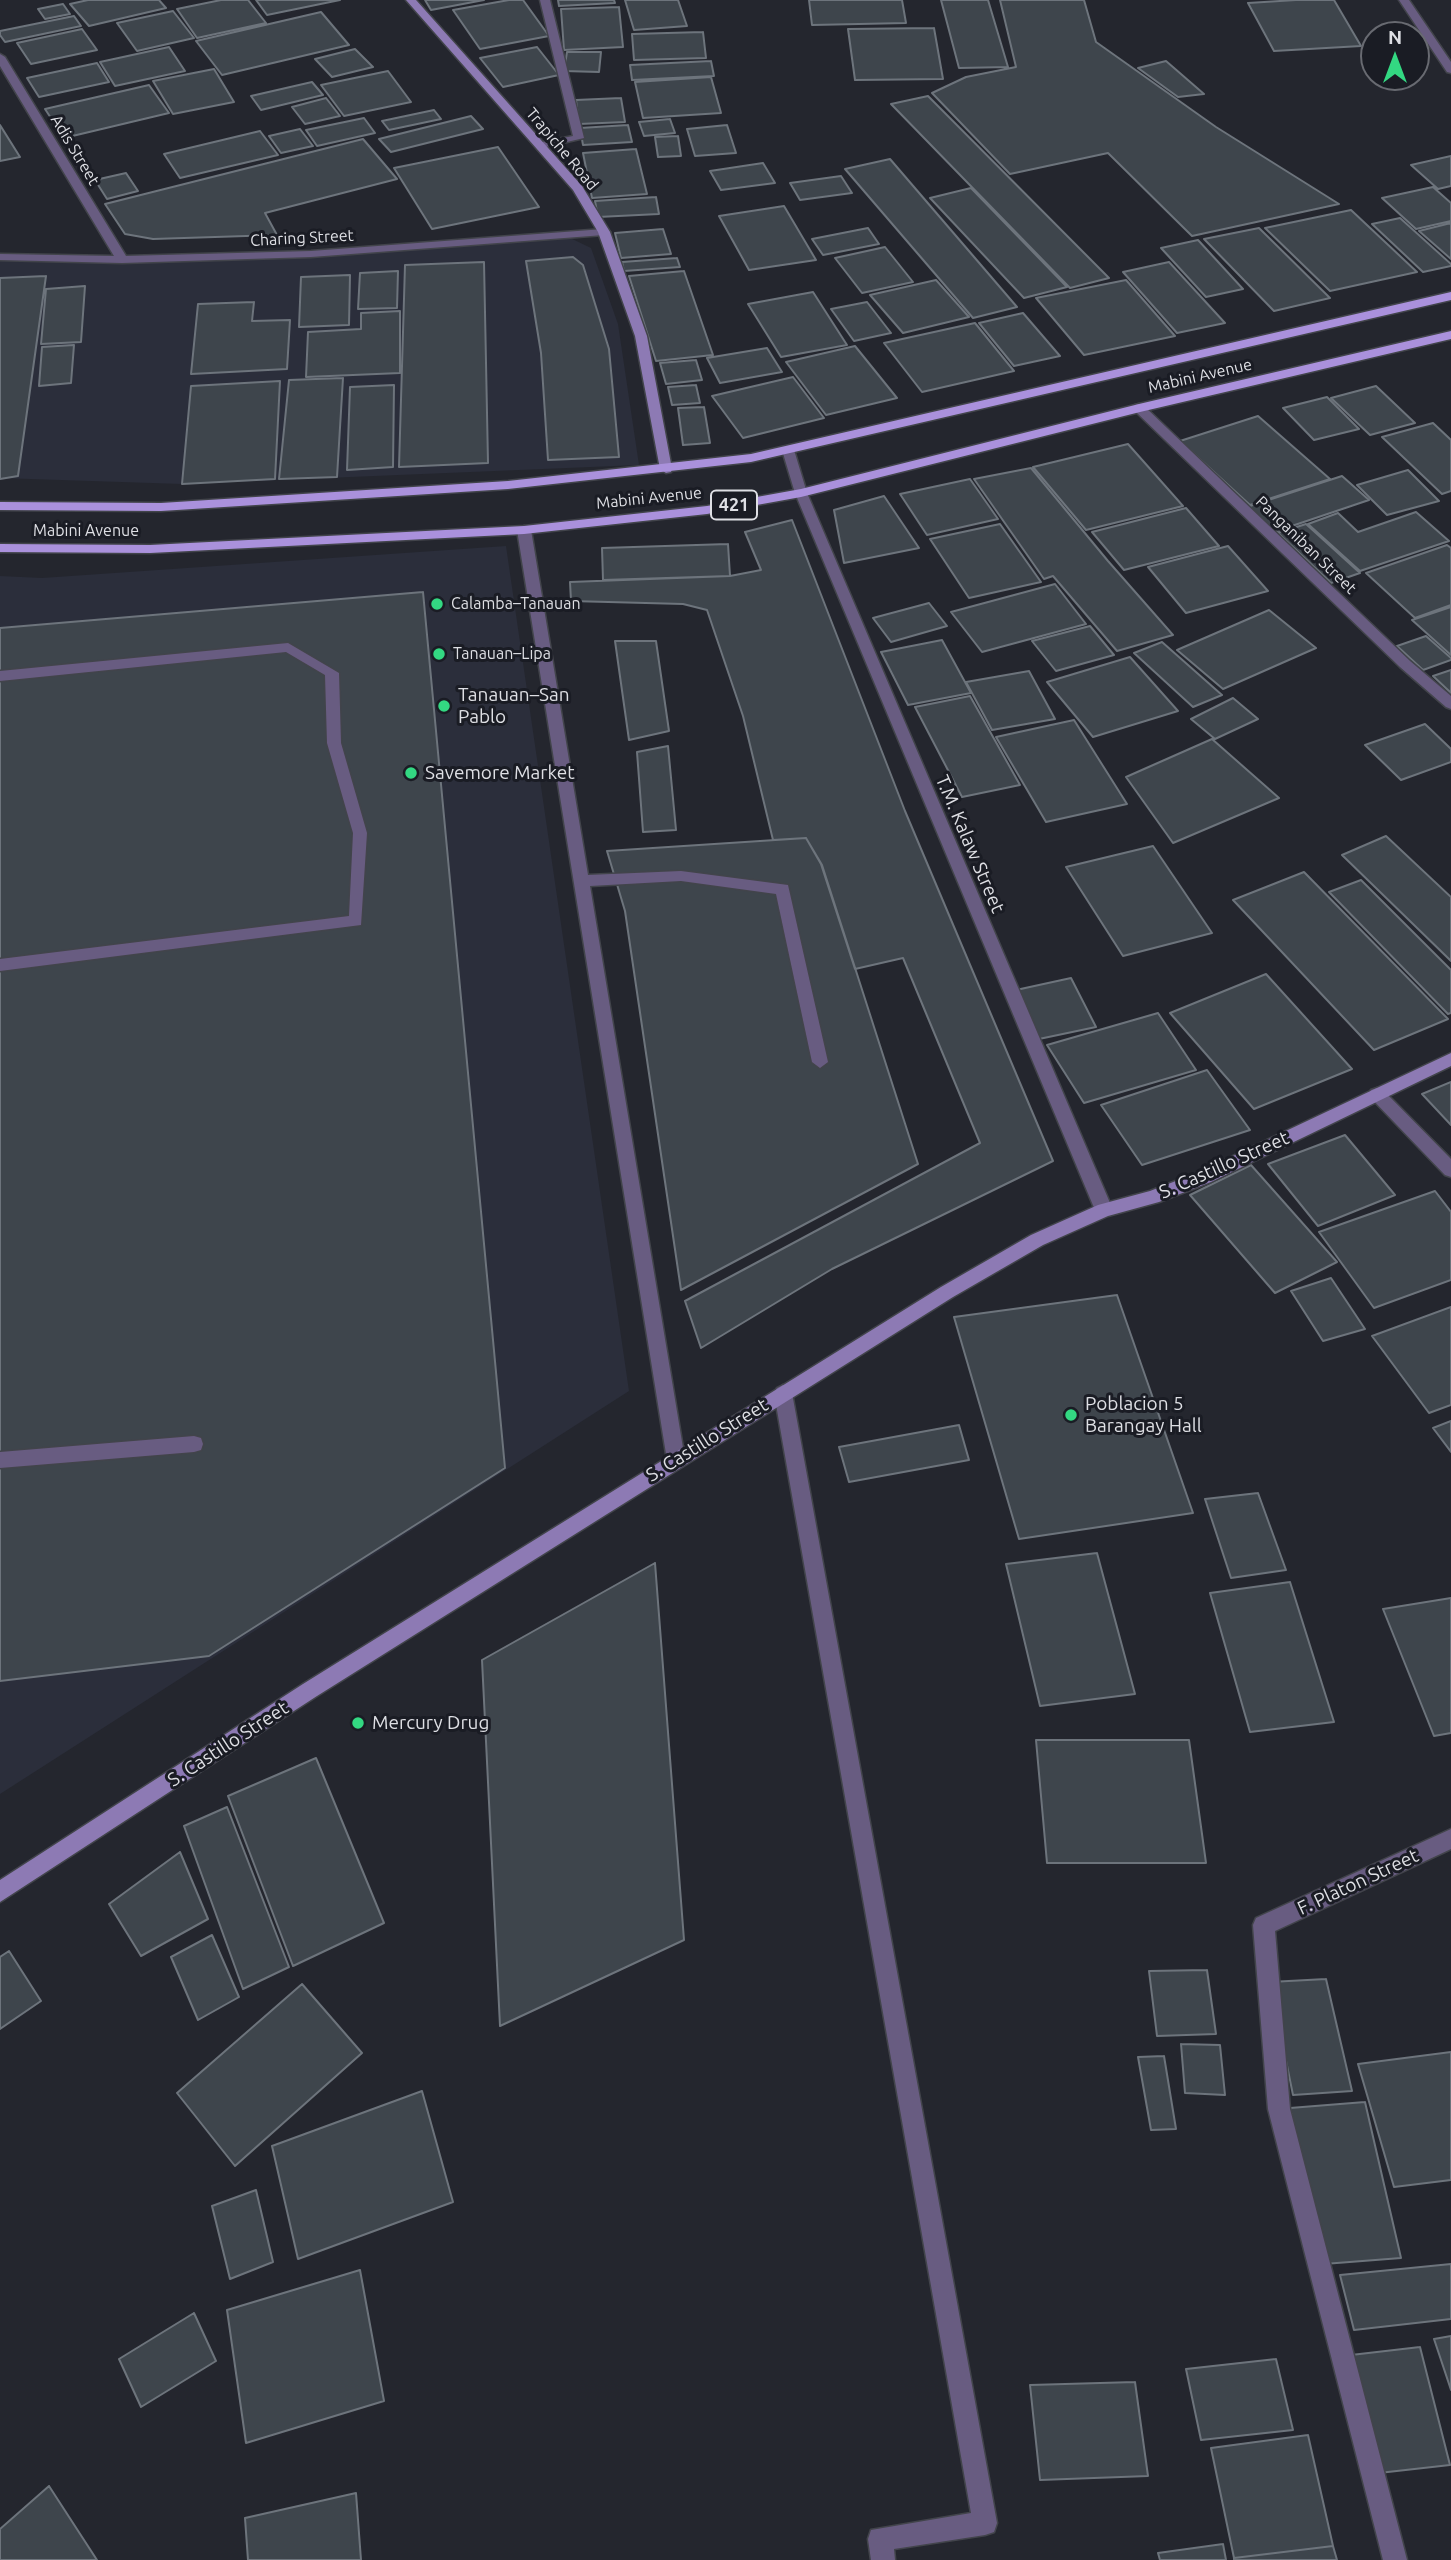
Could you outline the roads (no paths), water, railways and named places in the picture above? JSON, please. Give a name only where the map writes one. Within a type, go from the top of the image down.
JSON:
[{"type":"main road","name":"Mabini Avenue","points":[[0,506],[161,507],[508,485],[751,458],[1451,296]]},
{"type":"main road","name":"Mabini Avenue","points":[[0,548],[150,549],[524,530],[707,510],[801,493],[1139,408],[1451,335]]},
{"type":"street","name":"Trapiche Road","points":[[411,0],[578,188],[604,232],[641,336],[666,469]]},
{"type":"street","points":[[541,145],[579,138],[545,0]]},
{"type":"street","points":[[1405,0],[1451,70]]},
{"type":"street","name":"Adis Street","points":[[0,57],[122,260]]},
{"type":"street","name":"Charing Street","points":[[0,257],[122,260],[311,254],[604,232]]},
{"type":"street","name":"Panganiban Street","points":[[1139,408],[1396,656],[1451,704]]},
{"type":"street","name":"T.M. Kalaw Street","points":[[788,450],[801,493],[1104,1210]]},
{"type":"street","points":[[524,530],[676,1460]]},
{"type":"street","points":[[0,676],[288,648],[332,673],[334,743],[360,833],[356,921],[0,965]]},
{"type":"street","points":[[582,881],[681,876],[783,889],[820,1062]]},
{"type":"street","name":"S. Castillo Street","points":[[0,1892],[310,1690],[783,1393],[1037,1240],[1104,1210],[1153,1198],[1205,1177],[1451,1059]]},
{"type":"street","points":[[1377,1094],[1451,1170]]},
{"type":"street","points":[[783,1393],[985,2524],[880,2539],[883,2560]]},
{"type":"street","points":[[0,1460],[194,1444]]},
{"type":"street","name":"F. Platon Street","points":[[1395,2560],[1279,2109],[1264,1925],[1451,1839]]},
{"type":"place","name":"Calamba–Tanauan","points":[[437,604]]},
{"type":"place","name":"Tanauan–Lipa","points":[[439,654]]},
{"type":"place","name":"Tanauan–San Pablo","points":[[444,706]]},
{"type":"place","name":"Savemore Market","points":[[411,773]]},
{"type":"place","name":"Poblacion 5 Barangay Hall","points":[[1071,1415]]},
{"type":"place","name":"Mercury Drug","points":[[358,1723]]}]
